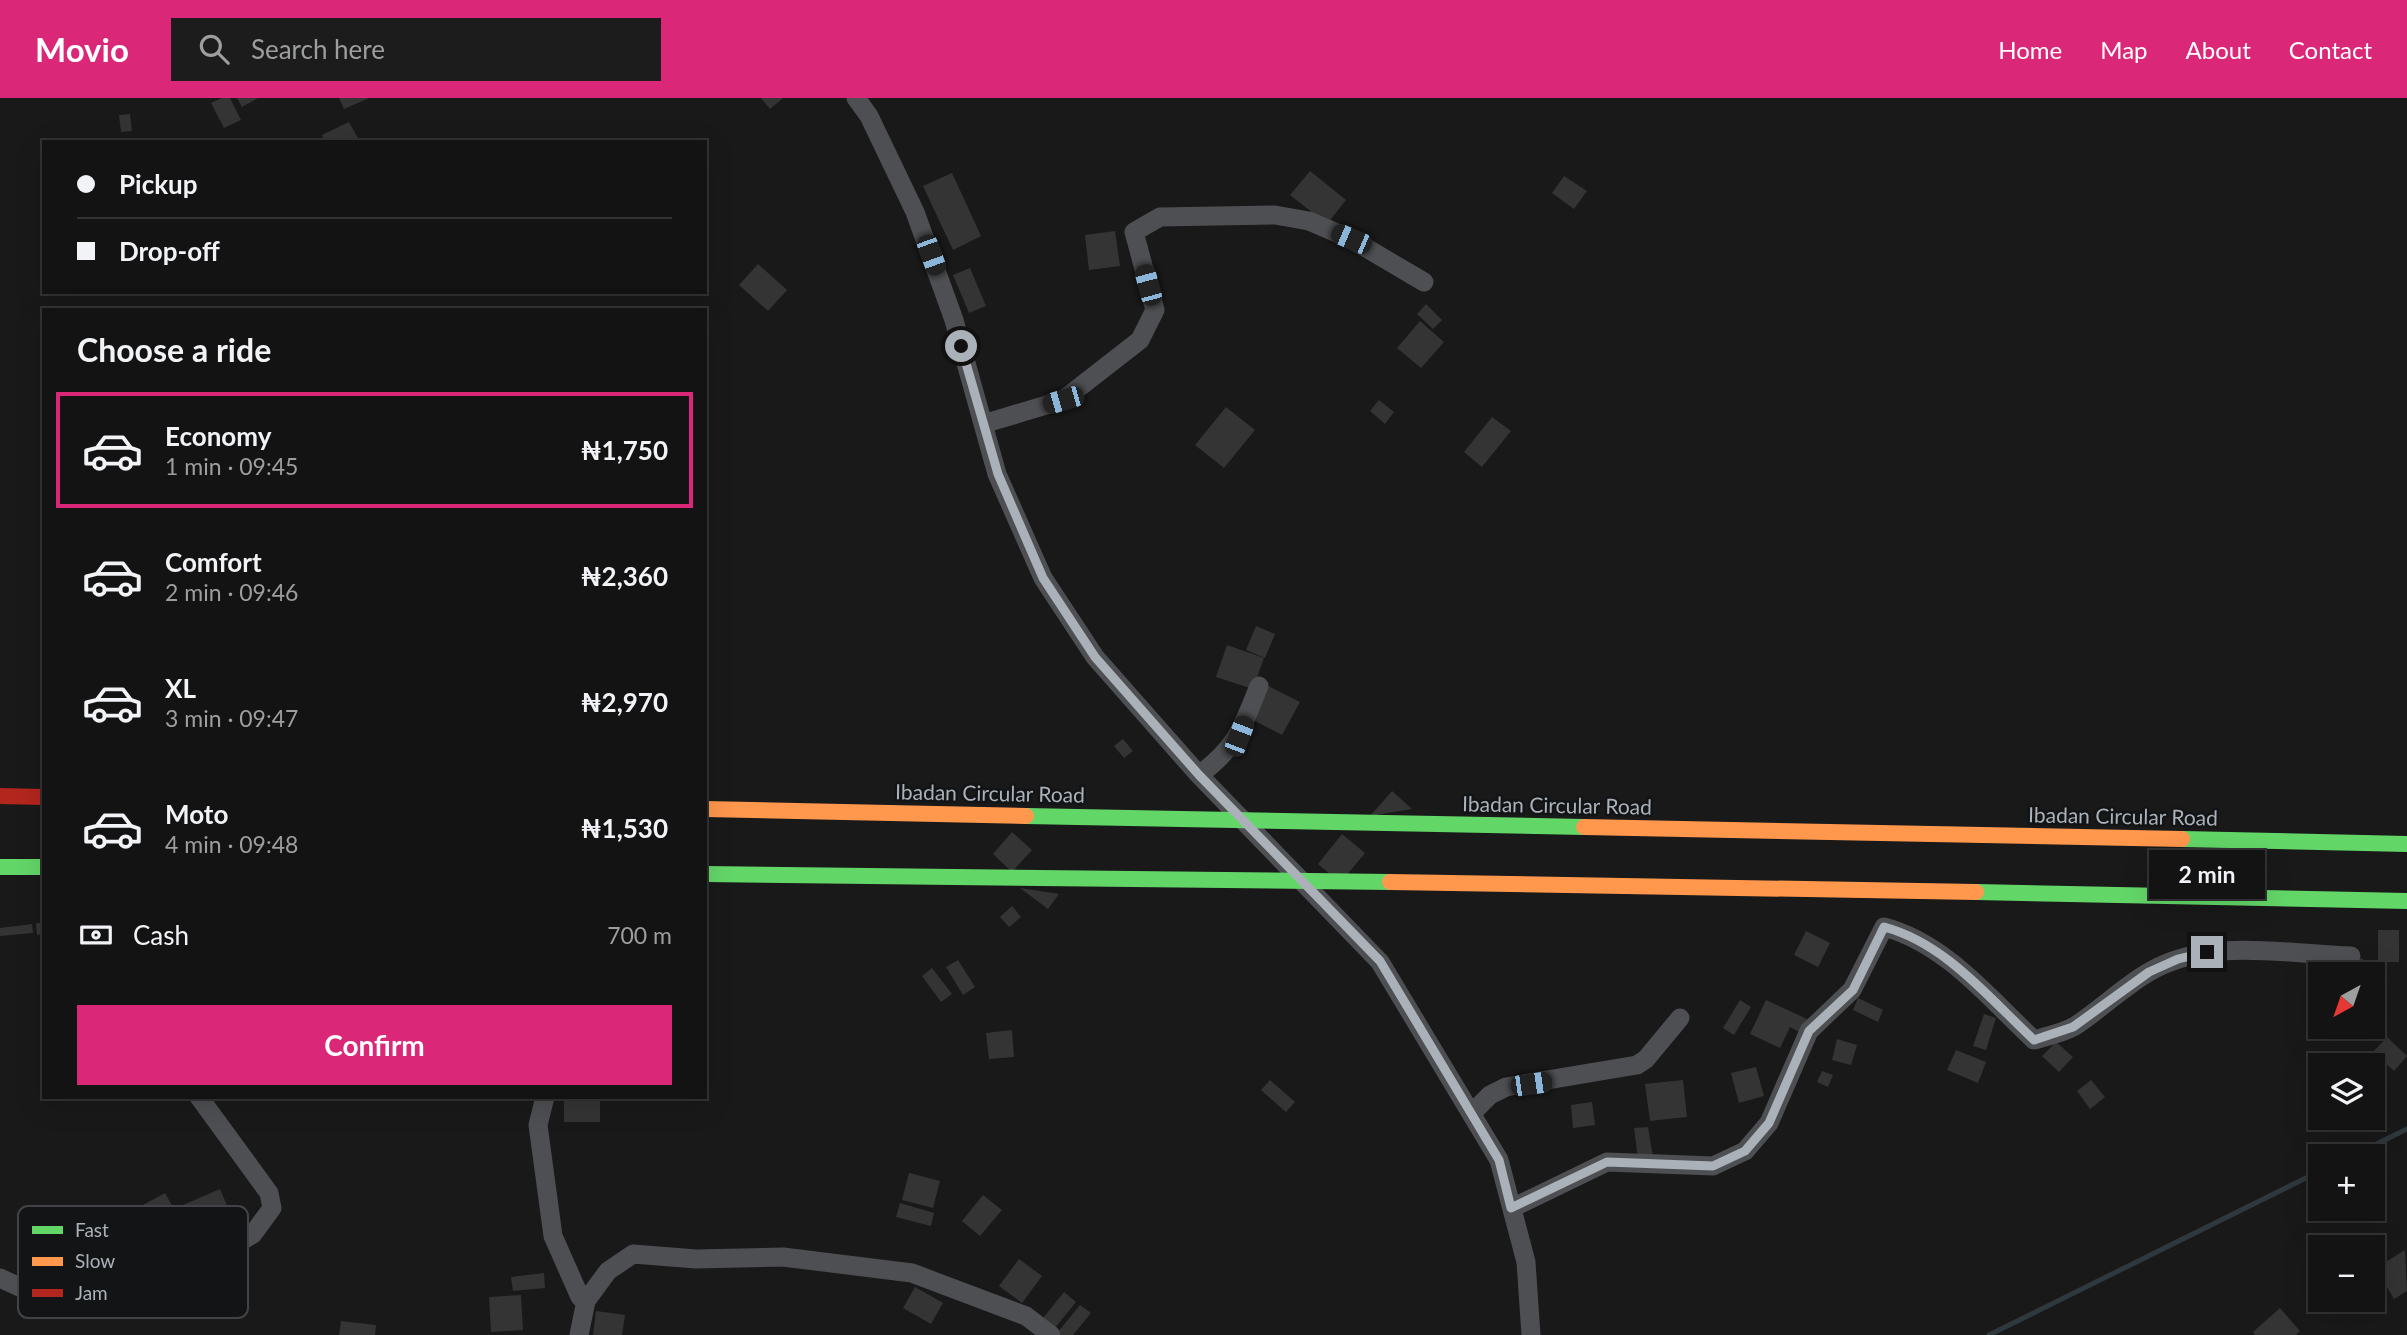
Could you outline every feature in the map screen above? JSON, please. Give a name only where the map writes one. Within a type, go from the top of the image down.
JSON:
[{"type":"highway","points":[[0,796],[42,797]]},
{"type":"highway","name":"Ibadan Circular Road","points":[[707,810],[2407,844]]},
{"type":"highway","points":[[0,867],[42,867]]},
{"type":"highway","points":[[707,874],[1724,886],[2407,901]]},
{"type":"street","points":[[856,98],[869,116],[915,212],[954,320],[998,474],[1043,578],[1095,657],[1199,775],[1380,961],[1499,1160],[1526,1262],[1531,1335]]},
{"type":"street","points":[[983,424],[1063,400],[1140,340],[1155,310],[1134,232],[1160,217],[1275,215],[1309,221],[1351,239],[1424,282]]},
{"type":"street","points":[[1199,775],[1220,759],[1239,736],[1259,686]]},
{"type":"street","points":[[1511,1208],[1607,1162],[1713,1166],[1745,1151],[1769,1123],[1809,1031],[1853,990],[1884,927],[1903,932],[1947,959],[2034,1040],[2073,1027],[2149,972],[2178,959],[2207,952],[2261,951],[2351,956]]},
{"type":"street","points":[[1472,1113],[1490,1095],[1506,1087],[1637,1065],[1646,1059],[1680,1017]]},
{"type":"street","points":[[200,1099],[269,1193],[272,1208],[248,1237]]},
{"type":"street","points":[[544,1099],[538,1125],[553,1236],[580,1297],[586,1301]]},
{"type":"street","points":[[579,1335],[586,1301],[608,1271],[633,1254],[696,1259],[783,1257],[912,1273],[1026,1316],[1051,1335]]},
{"type":"street","points":[[0,1278],[18,1286]]},
{"type":"building","points":[[230,98],[241,120],[224,128],[211,103]]},
{"type":"building","points":[[237,98],[258,98],[242,107]]},
{"type":"building","points":[[339,98],[369,98],[344,109]]},
{"type":"building","points":[[761,98],[783,98],[770,109]]},
{"type":"building","points":[[130,114],[132,131],[121,132],[119,115]]},
{"type":"building","points":[[349,122],[359,140],[324,140],[322,135]]},
{"type":"building","points":[[1310,171],[1346,200],[1327,224],[1290,195]]},
{"type":"building","points":[[952,173],[981,236],[953,250],[923,186]]},
{"type":"building","points":[[1564,176],[1587,191],[1574,209],[1552,193]]},
{"type":"building","points":[[1115,231],[1120,266],[1089,270],[1085,235]]},
{"type":"building","points":[[758,264],[787,290],[768,311],[739,285]]},
{"type":"building","points":[[970,268],[986,306],[969,313],[953,275]]},
{"type":"building","points":[[1426,304],[1442,320],[1433,329],[1417,314]]},
{"type":"building","points":[[1420,321],[1444,342],[1421,368],[1397,348]]},
{"type":"building","points":[[1379,400],[1394,412],[1385,424],[1370,411]]},
{"type":"building","points":[[1226,407],[1255,430],[1224,468],[1195,445]]},
{"type":"building","points":[[1492,417],[1511,431],[1482,467],[1464,452]]},
{"type":"building","points":[[1256,626],[1275,634],[1265,658],[1246,650]]},
{"type":"building","points":[[1227,645],[1264,658],[1253,689],[1216,677]]},
{"type":"building","points":[[1268,686],[1300,702],[1282,735],[1251,719]]},
{"type":"building","points":[[1123,739],[1133,751],[1124,758],[1114,746]]},
{"type":"building","points":[[1392,791],[1412,809],[1370,816]]},
{"type":"building","points":[[1012,832],[1032,850],[1012,872],[993,854]]},
{"type":"building","points":[[1342,834],[1365,853],[1340,883],[1318,864]]},
{"type":"building","points":[[1020,888],[1059,894],[1048,909]]},
{"type":"building","points":[[1012,906],[1021,917],[1009,927],[1000,917]]},
{"type":"building","points":[[36,923],[42,923],[42,934],[37,935]]},
{"type":"building","points":[[32,924],[33,933],[0,936],[0,928]]},
{"type":"building","points":[[2378,930],[2399,930],[2399,962],[2378,962]]},
{"type":"building","points":[[1806,931],[1830,943],[1818,967],[1794,955]]},
{"type":"building","points":[[958,960],[975,987],[963,995],[946,967]]},
{"type":"building","points":[[932,968],[952,994],[941,1002],[922,976]]},
{"type":"building","points":[[1858,998],[1883,1010],[1878,1022],[1853,1010]]},
{"type":"building","points":[[1740,1000],[1751,1007],[1734,1035],[1723,1028]]},
{"type":"building","points":[[1766,1000],[1807,1019],[1801,1033],[1790,1027],[1780,1048],[1750,1034]]},
{"type":"building","points":[[1984,1014],[1996,1018],[1986,1050],[1973,1046]]},
{"type":"building","points":[[1012,1030],[1014,1057],[989,1059],[986,1033]]},
{"type":"building","points":[[2387,1037],[2407,1056],[2394,1071],[2385,1063],[2385,1053],[2373,1052]]},
{"type":"building","points":[[1837,1039],[1857,1045],[1851,1065],[1832,1060]]},
{"type":"building","points":[[2056,1042],[2073,1057],[2059,1072],[2042,1056]]},
{"type":"building","points":[[1956,1050],[1986,1062],[1978,1083],[1947,1070]]},
{"type":"building","points":[[1756,1067],[1764,1096],[1739,1103],[1731,1073]]},
{"type":"building","points":[[1822,1071],[1833,1075],[1828,1087],[1817,1082]]},
{"type":"building","points":[[1270,1080],[1295,1102],[1286,1112],[1261,1090]]},
{"type":"building","points":[[1683,1080],[1687,1117],[1650,1121],[1645,1084]]},
{"type":"building","points":[[2091,1080],[2105,1097],[2090,1109],[2077,1091]]},
{"type":"building","points":[[564,1099],[600,1099],[600,1122],[564,1122]]},
{"type":"building","points":[[1592,1102],[1595,1125],[1573,1128],[1571,1105]]},
{"type":"building","points":[[1648,1127],[1653,1157],[1638,1159],[1634,1128]]},
{"type":"building","points":[[909,1173],[940,1181],[933,1208],[902,1200]]},
{"type":"building","points":[[220,1189],[227,1206],[181,1206]]},
{"type":"building","points":[[165,1193],[172,1206],[144,1206]]},
{"type":"building","points":[[983,1195],[1002,1210],[980,1236],[962,1221]]},
{"type":"building","points":[[900,1203],[934,1213],[931,1226],[896,1217]]},
{"type":"building","points":[[2405,1250],[2407,1291],[2394,1299],[2385,1284],[2385,1262]]},
{"type":"building","points":[[1019,1259],[1042,1276],[1022,1303],[999,1286]]},
{"type":"building","points":[[544,1273],[545,1288],[513,1291],[511,1277]]},
{"type":"building","points":[[915,1287],[943,1303],[931,1324],[903,1308]]},
{"type":"building","points":[[1064,1292],[1076,1302],[1055,1328],[1043,1318]]},
{"type":"building","points":[[521,1295],[523,1330],[491,1332],[489,1297]]},
{"type":"building","points":[[1080,1305],[1091,1313],[1073,1335],[1062,1335],[1058,1332]]},
{"type":"building","points":[[2280,1308],[2300,1331],[2296,1335],[2255,1335],[2253,1332]]},
{"type":"building","points":[[596,1311],[625,1315],[622,1335],[593,1335]]},
{"type":"building","points":[[341,1321],[376,1325],[375,1335],[339,1335]]},
{"type":"waterway","points":[[2376,1144],[2407,1129]]},
{"type":"waterway","points":[[1989,1335],[2308,1177]]},
{"type":"traffic: fast","points":[[1026,816],[1584,827]]},
{"type":"traffic: fast","points":[[2182,839],[2407,844]]},
{"type":"traffic: fast","points":[[0,867],[42,867]]},
{"type":"traffic: fast","points":[[707,874],[1390,882]]},
{"type":"traffic: fast","points":[[1976,892],[2407,901]]},
{"type":"traffic: slow","points":[[707,809],[1026,816]]},
{"type":"traffic: slow","points":[[1584,827],[2182,839]]},
{"type":"traffic: slow","points":[[1390,882],[1976,892]]},
{"type":"traffic: jam","points":[[0,796],[42,797]]},
{"type":"route","points":[[961,346],[998,474],[1043,578],[1095,657],[1199,775],[1380,961],[1499,1160],[1511,1208],[1544,1189],[1607,1162],[1713,1166],[1745,1151],[1769,1123],[1809,1031],[1853,990],[1884,927],[1903,932],[1947,959],[2034,1040],[2073,1027],[2149,972],[2178,959],[2207,952]]}]
